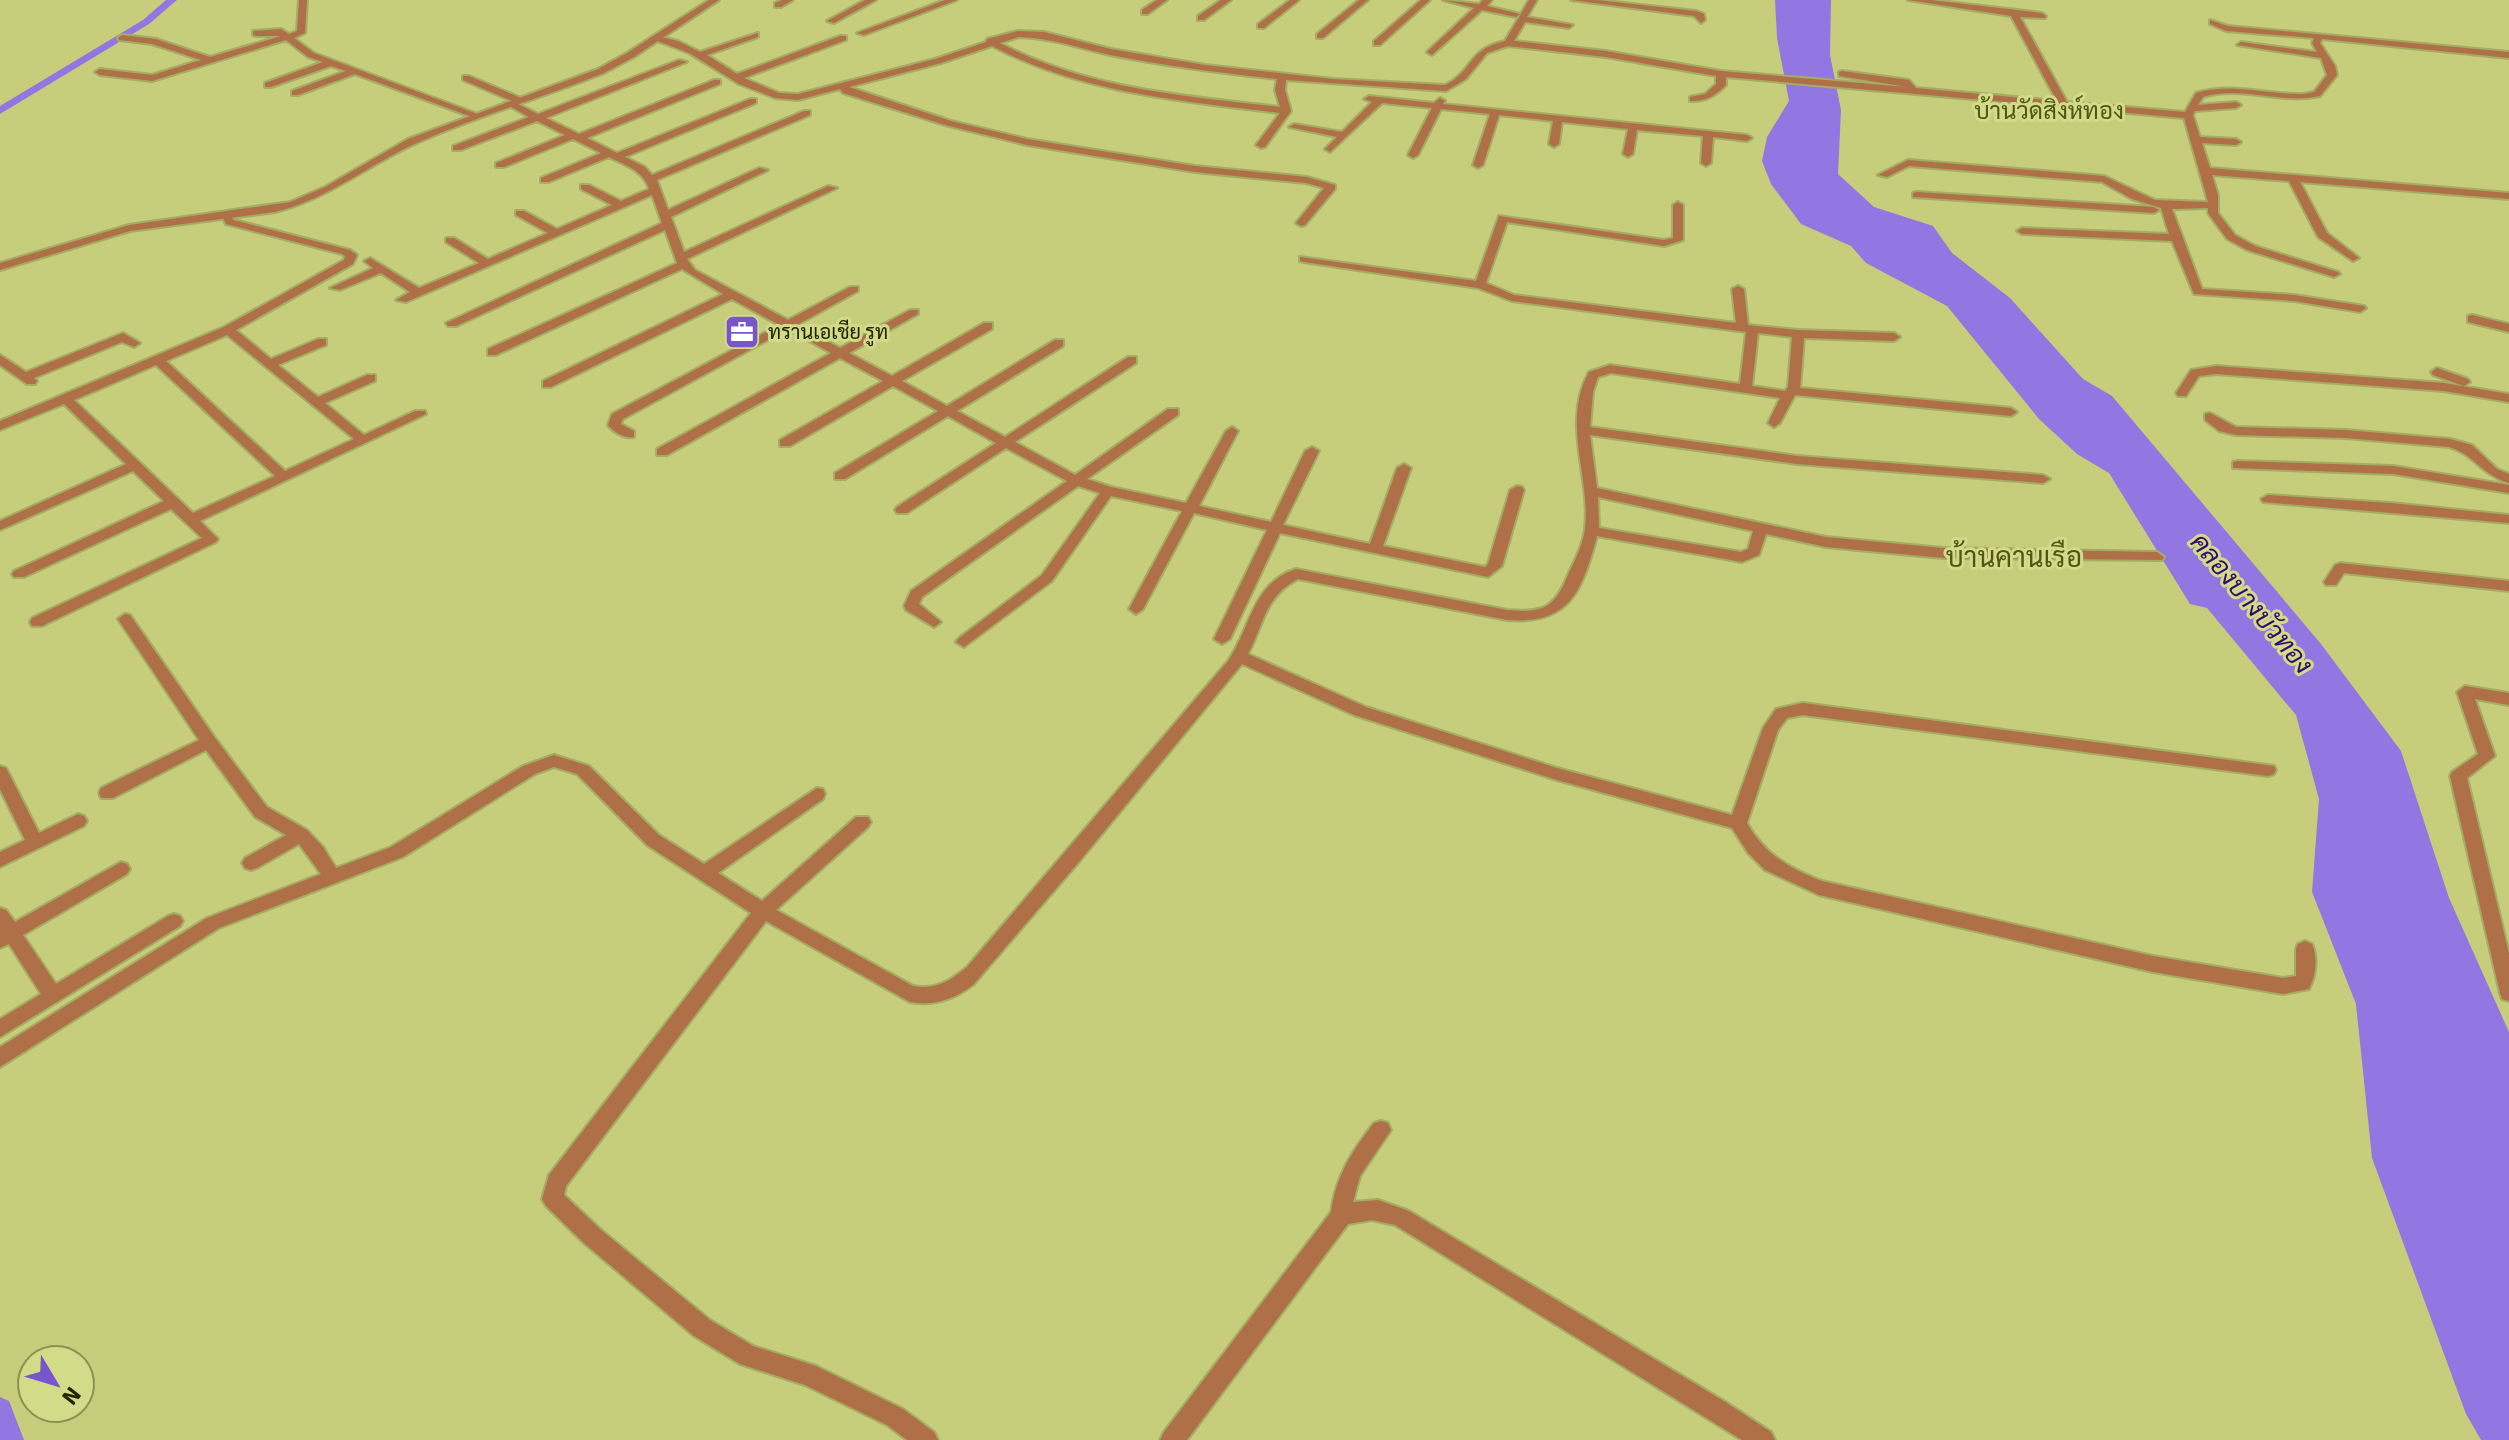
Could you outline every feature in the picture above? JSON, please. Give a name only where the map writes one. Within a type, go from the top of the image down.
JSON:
[{"type":"street","points":[[100,72],[152,78],[289,37],[303,32],[303,0]]},
{"type":"street","points":[[0,267],[103,233],[287,207],[310,198],[411,142],[475,115],[601,70],[715,0]]},
{"type":"street","points":[[778,5],[789,0]]},
{"type":"street","points":[[831,21],[872,0]]},
{"type":"street","points":[[861,33],[953,0]]},
{"type":"street","points":[[1145,12],[1163,0]]},
{"type":"street","points":[[1201,18],[1227,0]]},
{"type":"street","points":[[1261,26],[1295,0]]},
{"type":"street","points":[[1320,36],[1364,0]]},
{"type":"street","points":[[1377,43],[1426,0]]},
{"type":"street","points":[[1447,0],[1484,4],[1519,17],[1569,25]]},
{"type":"street","points":[[1508,43],[1519,17],[1533,0]]},
{"type":"street","points":[[1575,0],[1696,14],[1701,16],[1701,20]]},
{"type":"street","points":[[1912,0],[2042,16]]},
{"type":"street","points":[[1432,52],[1484,4]]},
{"type":"street","points":[[2014,14],[2064,104]]},
{"type":"street","points":[[2213,22],[2226,28],[2509,55]]},
{"type":"street","points":[[256,33],[278,31],[300,49],[330,63],[475,115]]},
{"type":"street","points":[[656,39],[675,41],[736,78],[777,97],[798,97],[938,61],[1018,34],[1044,35],[1155,61],[1232,71],[1446,88],[1460,81],[1479,52],[1493,45],[1508,43],[1606,54],[1721,74],[1913,92],[2190,111],[2236,105]]},
{"type":"street","points":[[699,55],[755,35]]},
{"type":"street","points":[[2319,36],[2316,43],[2332,75],[2317,94],[2302,97],[2210,91],[2199,95],[2190,111],[2203,171],[2213,195],[2211,205],[2216,219],[2236,241],[2334,274]]},
{"type":"street","points":[[122,38],[153,41],[212,61]]},
{"type":"street","points":[[736,78],[843,38]]},
{"type":"street","points":[[990,41],[1039,66],[1088,80],[1169,96],[1286,111]]},
{"type":"street","points":[[2241,45],[2324,56]]},
{"type":"street","points":[[1877,61],[1880,77]]},
{"type":"street","points":[[457,148],[682,62]]},
{"type":"street","points":[[268,85],[330,63]]},
{"type":"street","points":[[295,93],[355,71]]},
{"type":"street","points":[[1226,82],[1232,71]]},
{"type":"street","points":[[1693,99],[1716,91],[1721,85],[1721,74]]},
{"type":"street","points":[[1842,74],[1905,81],[1913,92]]},
{"type":"street","points":[[1282,77],[1280,90],[1286,111]]},
{"type":"street","points":[[466,78],[641,169],[653,184],[682,261],[691,272],[1075,480],[1108,491],[1488,572],[1495,566],[1517,490]]},
{"type":"street","points":[[500,165],[717,82]]},
{"type":"street","points":[[843,85],[846,91],[918,114],[1027,142],[1195,169],[1307,180],[1331,187],[1301,223]]},
{"type":"street","points":[[1413,155],[1446,88]]},
{"type":"street","points":[[1330,149],[1374,100],[1747,138]]},
{"type":"street","points":[[545,180],[753,101]]},
{"type":"street","points":[[1261,145],[1286,111]]},
{"type":"street","points":[[402,300],[621,205],[653,184],[807,113]]},
{"type":"street","points":[[1478,165],[1495,113]]},
{"type":"street","points":[[1554,144],[1558,119]]},
{"type":"street","points":[[1294,127],[1343,135]]},
{"type":"street","points":[[1628,154],[1633,127]]},
{"type":"street","points":[[1706,163],[1708,135]]},
{"type":"street","points":[[2195,140],[2236,142]]},
{"type":"street","points":[[1883,175],[1908,163],[2104,179],[2121,186],[2137,198],[2167,209]]},
{"type":"street","points":[[452,323],[667,220],[763,170]]},
{"type":"street","points":[[2203,171],[2509,196]]},
{"type":"street","points":[[2293,178],[2322,235],[2353,258]]},
{"type":"street","points":[[585,187],[621,205]]},
{"type":"street","points":[[492,352],[832,188]]},
{"type":"street","points":[[1917,195],[2167,209],[2211,205]]},
{"type":"street","points":[[1480,285],[1503,218],[1664,243],[1678,240],[1678,205]]},
{"type":"street","points":[[2167,209],[2195,286],[2360,308]]},
{"type":"street","points":[[249,213],[279,234]]},
{"type":"street","points":[[520,213],[556,233]]},
{"type":"street","points":[[0,426],[228,330],[349,262],[351,255],[346,252],[230,222],[227,216]]},
{"type":"street","points":[[2022,231],[2176,238]]},
{"type":"street","points":[[450,240],[487,263]]},
{"type":"street","points":[[1304,259],[1480,285],[1512,298],[1747,329],[1894,337]]},
{"type":"street","points":[[370,261],[419,293]]},
{"type":"street","points":[[336,288],[381,269]]},
{"type":"street","points":[[629,434],[614,425],[617,417],[854,289]]},
{"type":"street","points":[[1738,289],[1747,329],[1746,388]]},
{"type":"street","points":[[547,384],[733,294]]},
{"type":"street","points":[[662,452],[914,312]]},
{"type":"street","points":[[2472,319],[2508,322]]},
{"type":"street","points":[[785,443],[988,326]]},
{"type":"street","points":[[228,330],[363,440]]},
{"type":"street","points":[[1774,423],[1790,393],[1798,334]]},
{"type":"street","points":[[0,359],[29,380],[123,337],[134,343]]},
{"type":"street","points":[[270,364],[322,342]]},
{"type":"street","points":[[840,476],[1059,343]]},
{"type":"street","points":[[902,510],[1132,360]]},
{"type":"street","points":[[159,361],[284,477]]},
{"type":"street","points":[[0,1058],[213,923],[397,852],[529,770],[554,761],[583,770],[653,840],[763,911],[910,994],[929,998],[950,993],[974,973],[1240,657],[1266,593],[1280,581],[1296,574],[1534,618],[1550,613],[1564,602],[1592,531],[1584,430],[1588,383],[1593,375],[1610,369],[1790,393],[2011,412]]},
{"type":"street","points":[[2182,393],[2195,373],[2216,370],[2444,387],[2509,398]]},
{"type":"street","points":[[2437,372],[2458,381],[2509,387]]},
{"type":"street","points":[[316,402],[371,378]]},
{"type":"street","points":[[37,622],[211,539],[67,400]]},
{"type":"street","points":[[934,622],[911,606],[916,594],[1173,412]]},
{"type":"street","points":[[192,519],[420,414]]},
{"type":"street","points":[[2210,417],[2224,428],[2236,431],[2346,434],[2450,443],[2467,448],[2492,472],[2509,479]]},
{"type":"street","points":[[1584,430],[1797,460],[2043,479]]},
{"type":"street","points":[[1136,609],[1232,431]]},
{"type":"street","points":[[1222,639],[1312,451]]},
{"type":"street","points":[[0,526],[135,465]]},
{"type":"street","points":[[2238,465],[2393,470],[2509,489]]},
{"type":"street","points":[[1375,550],[1404,468]]},
{"type":"street","points":[[964,642],[1047,578],[1108,491]]},
{"type":"street","points":[[1589,491],[1826,542],[1943,553],[2157,557]]},
{"type":"street","points":[[2268,499],[2509,519]]},
{"type":"street","points":[[19,574],[174,502]]},
{"type":"street","points":[[1592,531],[1742,557],[1754,552],[1761,528]]},
{"type":"street","points":[[2331,582],[2340,568],[2509,586]]},
{"type":"street","points":[[125,619],[261,812],[301,835],[317,852],[333,878]]},
{"type":"street","points":[[1240,657],[1360,711],[1557,774],[1738,823]]},
{"type":"street","points":[[2509,699],[2465,692],[2487,756],[2458,776],[2509,993]]},
{"type":"street","points":[[2268,770],[1803,709],[1782,713],[1771,728],[1738,823],[1748,844],[1775,870],[1819,888],[2153,964],[2283,986],[2302,983],[2306,975],[2305,949]]},
{"type":"street","points":[[107,793],[209,742]]},
{"type":"street","points":[[0,772],[35,842]]},
{"type":"street","points":[[704,873],[817,794]]},
{"type":"street","points":[[0,860],[78,821]]},
{"type":"street","points":[[862,822],[763,911],[556,1182],[553,1199],[592,1236],[702,1328],[748,1356],[808,1374],[856,1397],[895,1417],[926,1440]]},
{"type":"street","points":[[251,863],[301,835]]},
{"type":"street","points":[[6,937],[121,869]]},
{"type":"street","points":[[0,915],[6,937],[53,996]]},
{"type":"street","points":[[0,1029],[174,921]]},
{"type":"street","points":[[1172,1440],[1341,1216],[1343,1192],[1350,1170],[1381,1130]]},
{"type":"street","points":[[1341,1216],[1365,1207],[1384,1210],[1402,1218],[1566,1320],[1690,1391],[1763,1440]]},
{"type":"water","name":"คลองบางบัวทอง","points":[[1775,0],[1831,0],[1830,55],[1841,110],[1838,174],[1874,207],[1933,226],[1952,253],[2010,298],[2083,379],[2112,396],[2321,644],[2401,751],[2449,898],[2509,1032],[2509,1440],[2481,1440],[2466,1414],[2372,1158],[2356,1004],[2312,892],[2319,799],[2296,715],[2207,608],[2190,604],[2109,473],[2077,454],[2039,419],[1947,306],[1866,263],[1851,246],[1801,224],[1771,184],[1762,161],[1767,137],[1789,101],[1777,38]]},
{"type":"waterway","points":[[0,111],[146,22],[172,0]]},
{"type":"waterway","points":[[0,1410],[11,1440]]},
{"type":"place","name":"ทรานเอเชีย รูท","points":[[742,332]]},
{"type":"district","name":"บ้านวัดสิงห์ทอง","points":[[2049,111]]},
{"type":"district","name":"บ้านคานเรือ","points":[[2014,558]]}]
